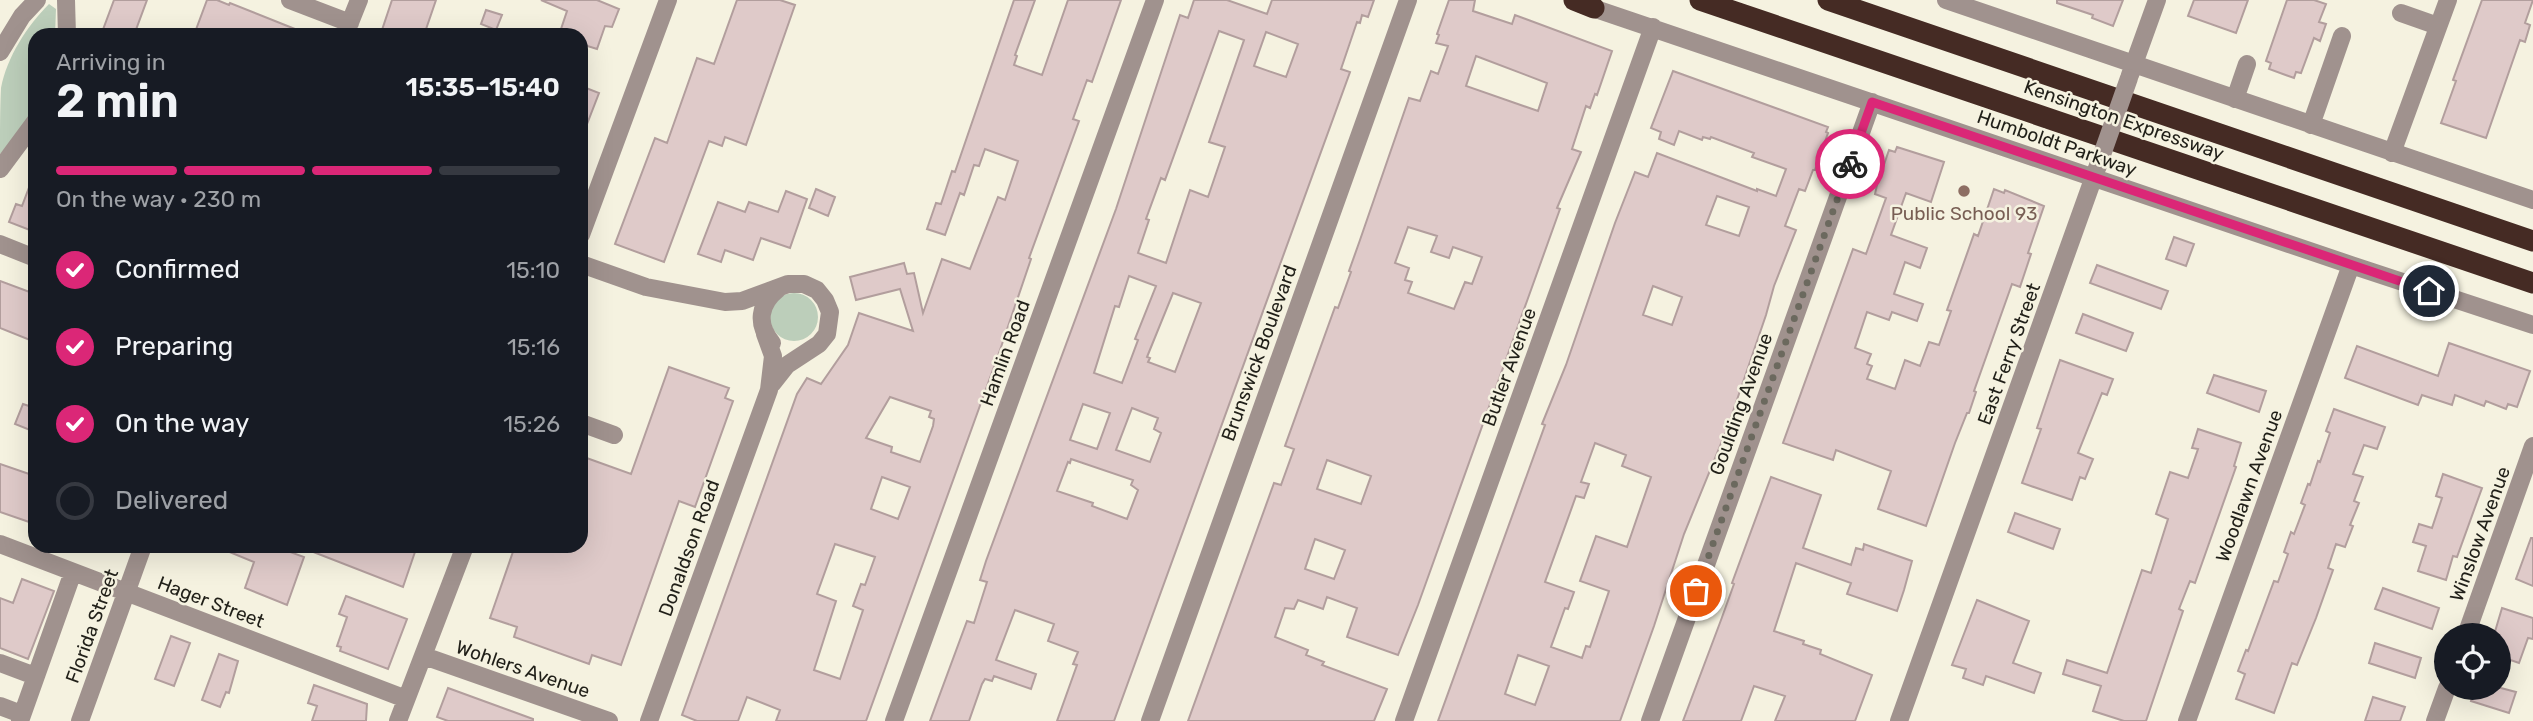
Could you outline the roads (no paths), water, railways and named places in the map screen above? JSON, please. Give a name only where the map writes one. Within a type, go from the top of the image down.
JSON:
[{"type":"highway","name":"Kensington Expressway","points":[[1700,0],[2533,283]]},
{"type":"highway","name":"Kensington Expressway","points":[[1828,0],[2533,241]]},
{"type":"street","points":[[0,52],[22,16],[37,0]]},
{"type":"street","points":[[66,0],[66,28]]},
{"type":"street","points":[[290,0],[346,28]]},
{"type":"street","points":[[348,28],[359,0]]},
{"type":"street","points":[[588,216],[668,0]]},
{"type":"street","name":"Hamlin Road","points":[[894,721],[1155,0]]},
{"type":"street","name":"Brunswick Boulevard","points":[[1150,721],[1408,0]]},
{"type":"street","name":"Humboldt Parkway","points":[[1568,0],[1872,102],[2096,172],[2351,265],[2533,325]]},
{"type":"street","points":[[1946,0],[2131,72],[2235,100],[2533,200]]},
{"type":"street","name":"East Ferry Street","points":[[1899,721],[2157,0]]},
{"type":"street","points":[[2392,153],[2448,0]]},
{"type":"street","points":[[2401,13],[2438,26]]},
{"type":"street","name":"Butler Avenue","points":[[1404,721],[1653,27]]},
{"type":"street","points":[[2311,125],[2342,36]]},
{"type":"street","points":[[2235,100],[2247,64]]},
{"type":"street","name":"Goulding Avenue","points":[[1650,721],[1872,102]]},
{"type":"street","points":[[0,169],[28,131]]},
{"type":"street","points":[[0,244],[28,255]]},
{"type":"street","name":"Woodlawn Avenue","points":[[2187,721],[2351,265]]},
{"type":"street","points":[[588,266],[646,287],[725,302],[749,311],[774,345],[786,351],[804,352],[814,348]]},
{"type":"street","name":"Donaldson Road","points":[[769,390],[787,365],[814,348],[830,328],[829,307],[817,290],[804,284],[788,285]]},
{"type":"street","points":[[725,302],[743,301],[788,285]]},
{"type":"street","points":[[764,332],[761,316],[766,301],[779,288],[788,285]]},
{"type":"street","name":"Donaldson Road","points":[[649,721],[769,390],[773,356],[764,332]]},
{"type":"street","points":[[588,426],[614,435]]},
{"type":"street","name":"Winslow Avenue","points":[[2470,623],[2533,446]]},
{"type":"street","name":"Hager Street","points":[[0,544],[407,699]]},
{"type":"street","name":"Florida Street","points":[[80,721],[141,553]]},
{"type":"street","points":[[398,721],[462,553]]},
{"type":"street","points":[[0,706],[20,718],[73,572]]},
{"type":"street","name":"Wohlers Avenue","points":[[424,656],[609,721]]},
{"type":"street","points":[[0,663],[35,676]]},
{"type":"street","points":[[2435,721],[2443,700]]},
{"type":"place","name":"Public School 93","points":[[1964,191]]}]
